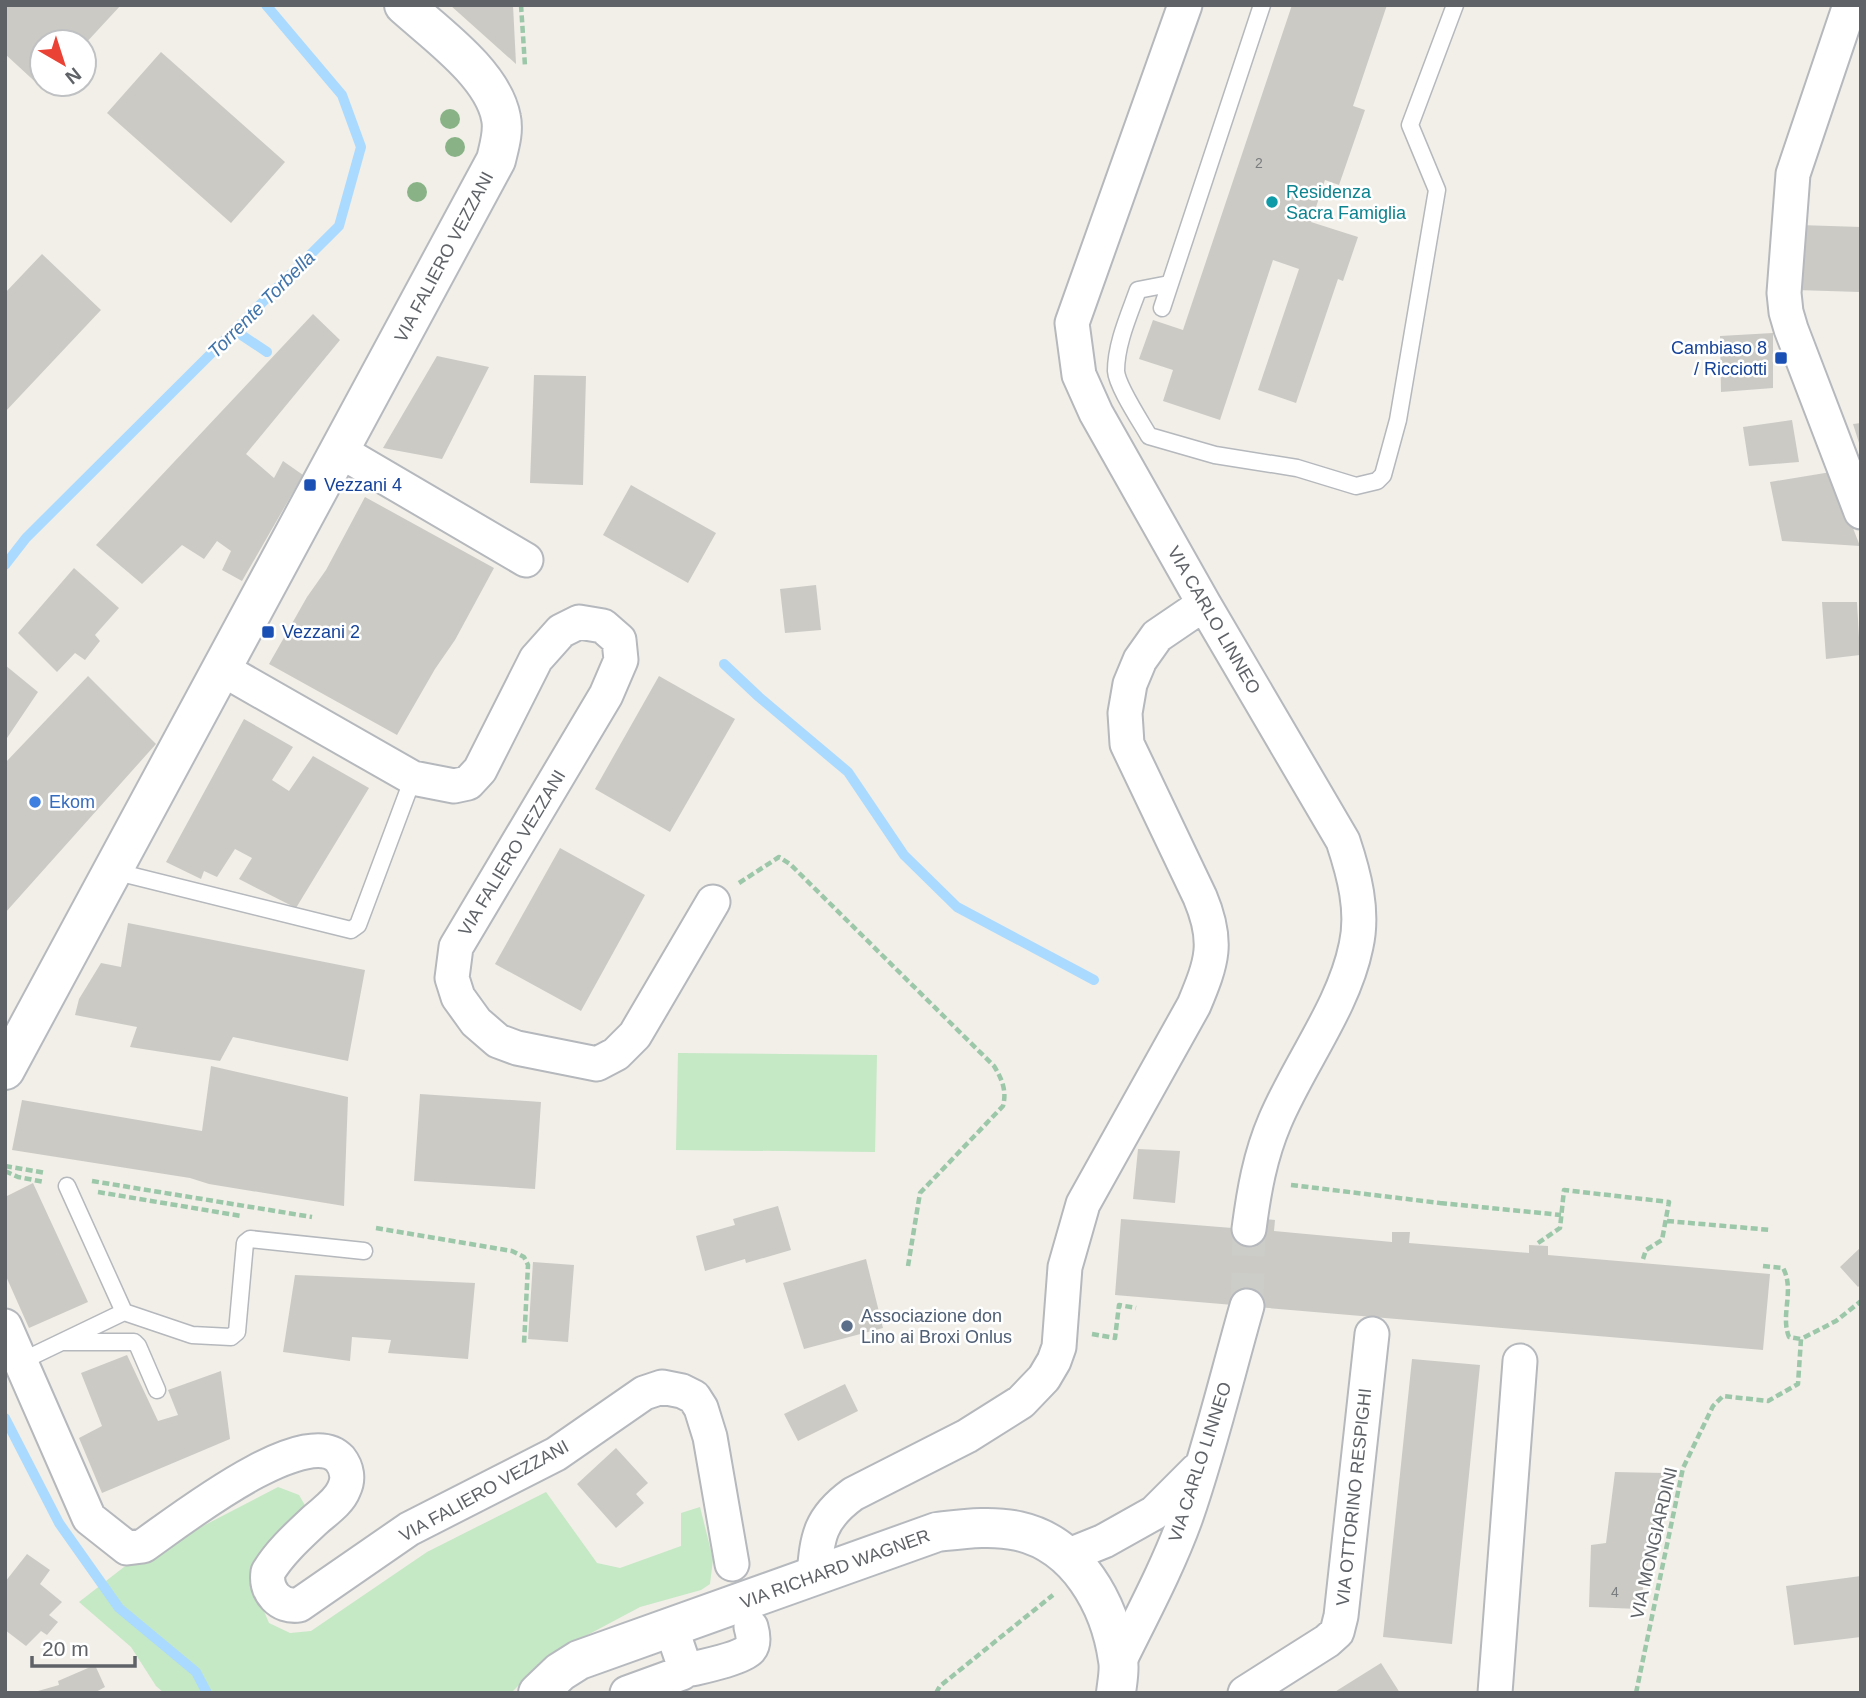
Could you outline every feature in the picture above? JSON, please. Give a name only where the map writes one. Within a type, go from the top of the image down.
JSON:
[{"type":"street","name":"VIA FALIERO VEZZANI","points":[[5,1070],[488,178],[501,140],[502,119],[495,100],[478,72],[404,5]]},
{"type":"street","name":"VIA CARLO LINNEO","points":[[1185,5],[1072,323],[1080,375],[1096,413],[1343,841],[1354,872],[1359,909],[1357,944],[1348,975],[1276,1118],[1255,1181],[1249,1229]]},
{"type":"street","points":[[1850,5],[1793,174],[1784,293],[1791,329],[1861,512]]},
{"type":"street","points":[[340,452],[526,560]]},
{"type":"street","points":[[814,1576],[820,1532],[837,1506],[873,1482],[967,1436],[1021,1402],[1036,1388],[1054,1361],[1059,1347],[1065,1267],[1083,1204],[1194,1005],[1209,966],[1212,947],[1210,921],[1127,744],[1125,713],[1130,684],[1140,660],[1157,636],[1204,604]]},
{"type":"street","name":"VIA FALIERO VEZZANI","points":[[222,669],[413,778],[454,786],[468,783],[480,770],[536,659],[561,631],[579,622],[603,626],[618,640],[621,660],[614,679],[456,947],[452,978],[458,997],[477,1022],[498,1041],[517,1048],[597,1064],[616,1054],[635,1035],[713,902]]},
{"type":"street","name":"VIA CARLO LINNEO","points":[[1117,1678],[1185,1518],[1247,1306]]},
{"type":"street","name":"VIA FALIERO VEZZANI","points":[[5,1326],[89,1518],[127,1548],[143,1546],[270,1462],[315,1451],[329,1451],[337,1456],[346,1469],[344,1491],[298,1536],[268,1572],[271,1593],[286,1605],[299,1605],[409,1529],[556,1454],[644,1393],[662,1387],[682,1391],[694,1397],[701,1408],[710,1437],[732,1564]]},
{"type":"street","name":"VIA OTTORINO RESPIGHI","points":[[1245,1693],[1337,1632],[1341,1616],[1372,1334]]},
{"type":"street","points":[[1495,1693],[1520,1362]]},
{"type":"street","points":[[1074,1563],[1104,1541],[1154,1513],[1203,1463]]},
{"type":"street","name":"VIA RICHARD WAGNER","points":[[538,1693],[560,1672],[579,1660],[937,1532],[972,1528],[1018,1530],[1051,1543],[1074,1563],[1095,1591],[1107,1616],[1117,1678]]},
{"type":"street","points":[[671,1627],[685,1668]]},
{"type":"street","points":[[685,1668],[692,1670],[742,1654],[750,1649],[754,1639],[751,1627]]},
{"type":"street","points":[[627,1693],[681,1673],[685,1668]]},
{"type":"lane","points":[[1162,308],[1262,5]]},
{"type":"lane","points":[[1169,284],[1138,290],[1121,340],[1116,373],[1149,436],[1215,455],[1297,468],[1356,486],[1377,481],[1383,475],[1398,420],[1437,190],[1409,125],[1455,5]]},
{"type":"lane","points":[[113,871],[351,930],[358,925],[413,778]]},
{"type":"lane","points":[[67,1186],[124,1312]]},
{"type":"lane","points":[[22,1361],[124,1312],[192,1335],[231,1337],[237,1332],[244,1243],[247,1240],[364,1251]]},
{"type":"lane","points":[[58,1342],[134,1342],[157,1390]]},
{"type":"path","points":[[521,5],[525,66]]},
{"type":"path","points":[[713,902],[779,857],[790,864],[995,1066],[1001,1077],[1005,1090],[1003,1106],[920,1193],[908,1266]]},
{"type":"path","points":[[5,1171],[18,1177],[211,1211]]},
{"type":"path","points":[[1255,1181],[1561,1215]]},
{"type":"path","points":[[1538,1243],[1560,1228],[1564,1190],[1669,1202],[1662,1240],[1646,1250],[1643,1259]]},
{"type":"path","points":[[1667,1221],[1771,1230]]},
{"type":"path","points":[[1763,1266],[1783,1268],[1786,1275],[1788,1284],[1784,1324],[1788,1337],[1801,1339],[1836,1321],[1861,1301]]},
{"type":"path","points":[[1060,1329],[1115,1338],[1119,1305],[1136,1308]]},
{"type":"path","name":"VIA MONGIARDINI","points":[[1636,1693],[1683,1468],[1713,1406],[1723,1396],[1768,1401],[1798,1384],[1801,1339]]},
{"type":"path","points":[[936,1693],[940,1686],[1074,1563]]},
{"type":"green space","points":[[678,1053],[877,1055],[875,1152],[676,1150]]},
{"type":"green space","points":[[278,1487],[299,1495],[310,1514],[251,1581],[269,1623],[290,1633],[311,1631],[427,1552],[546,1492],[597,1563],[620,1568],[681,1546],[681,1513],[700,1507],[713,1559],[710,1584],[701,1590],[640,1607],[548,1656],[511,1693],[164,1693],[156,1686],[131,1647],[79,1602],[124,1567]]},
{"type":"building","points":[[5,5],[121,5],[98,30],[28,28],[28,75],[5,54]]},
{"type":"building","points":[[450,5],[513,5],[516,64]]},
{"type":"building","name":"Residenza Sacra Famiglia","points":[[1292,5],[1387,5],[1353,106],[1365,110],[1339,185],[1325,180],[1311,222],[1358,237],[1343,281],[1338,279],[1296,403],[1258,390],[1299,269],[1273,260],[1220,420],[1163,401],[1173,370],[1139,359],[1153,320],[1183,330]]},
{"type":"building","points":[[161,52],[285,162],[231,223],[107,113]]},
{"type":"building","points":[[1799,225],[1861,227],[1860,292],[1796,290]]},
{"type":"building","points":[[42,254],[101,310],[5,412],[5,293]]},
{"type":"building","points":[[313,314],[340,340],[246,454],[274,478],[283,461],[303,475],[242,581],[222,570],[231,551],[217,541],[204,559],[182,545],[142,584],[96,545]]},
{"type":"building","points":[[1773,333],[1773,388],[1721,392],[1720,336]]},
{"type":"building","points":[[437,356],[489,367],[442,459],[383,448]]},
{"type":"building","points":[[534,375],[586,376],[583,485],[530,483]]},
{"type":"building","points":[[1792,420],[1799,462],[1749,466],[1743,427]]},
{"type":"building","points":[[1861,423],[1861,446],[1860,446],[1853,424]]},
{"type":"building","points":[[1831,472],[1860,546],[1782,541],[1770,482]]},
{"type":"building","points":[[631,485],[716,533],[688,583],[603,535]]},
{"type":"building","points":[[365,497],[494,568],[455,640],[397,735],[269,664],[307,597],[326,570]]},
{"type":"building","points":[[74,568],[119,608],[95,635],[100,641],[85,660],[75,653],[57,672],[18,633]]},
{"type":"building","points":[[816,585],[821,630],[785,633],[780,589]]},
{"type":"building","points":[[1822,602],[1857,602],[1860,655],[1826,659]]},
{"type":"building","points":[[5,665],[38,692],[5,741]]},
{"type":"building","points":[[88,676],[156,744],[5,913],[5,763]]},
{"type":"building","points":[[659,676],[735,719],[670,832],[595,789]]},
{"type":"building","points":[[244,719],[293,747],[272,780],[289,791],[313,756],[369,788],[296,908],[239,879],[252,858],[235,849],[217,877],[204,871],[201,879],[166,862]]},
{"type":"building","points":[[560,848],[645,895],[581,1011],[495,964]]},
{"type":"building","points":[[128,923],[365,970],[348,1061],[233,1037],[220,1061],[130,1047],[137,1027],[75,1015],[79,999],[101,963],[121,967]]},
{"type":"building","points":[[211,1066],[348,1097],[344,1206],[12,1150],[22,1100],[202,1131]]},
{"type":"building","points":[[420,1094],[541,1102],[535,1189],[414,1181]]},
{"type":"building","points":[[1138,1149],[1180,1151],[1175,1203],[1133,1199]]},
{"type":"building","points":[[33,1183],[88,1302],[29,1328],[5,1274],[5,1197]]},
{"type":"building","points":[[778,1206],[791,1250],[746,1263],[745,1259],[705,1271],[696,1236],[735,1225],[733,1219]]},
{"type":"building","points":[[1259,1218],[1275,1220],[1274,1231],[1392,1242],[1392,1232],[1410,1232],[1409,1243],[1529,1253],[1529,1245],[1548,1246],[1548,1255],[1770,1274],[1763,1350],[1115,1295],[1121,1219],[1257,1230]]},
{"type":"building","points":[[1861,1247],[1861,1284],[1858,1287],[1840,1267]]},
{"type":"building","points":[[866,1259],[883,1328],[804,1349],[783,1283]]},
{"type":"building","points":[[533,1262],[574,1265],[568,1342],[528,1339]]},
{"type":"building","points":[[295,1275],[475,1283],[468,1359],[388,1353],[391,1340],[352,1337],[350,1361],[283,1352]]},
{"type":"building","points":[[127,1355],[158,1421],[178,1415],[168,1390],[221,1371],[230,1439],[102,1493],[79,1438],[102,1426],[81,1373]]},
{"type":"building","points":[[1412,1359],[1480,1365],[1452,1644],[1383,1637]]},
{"type":"building","points":[[845,1384],[858,1411],[798,1441],[784,1414]]},
{"type":"building","points":[[616,1448],[648,1483],[636,1494],[644,1503],[616,1528],[577,1484]]},
{"type":"building","points":[[1615,1472],[1665,1473],[1639,1609],[1589,1607],[1591,1545],[1606,1543]]},
{"type":"building","points":[[27,1554],[50,1570],[40,1584],[62,1602],[49,1615],[58,1622],[47,1635],[41,1631],[26,1646],[5,1630],[5,1582]]},
{"type":"building","points":[[1861,1576],[1861,1637],[1794,1645],[1786,1586]]},
{"type":"building","points":[[1381,1663],[1400,1693],[1333,1693]]},
{"type":"building","points":[[95,1665],[105,1687],[94,1693],[31,1693],[59,1685],[58,1681]]},
{"type":"waterway","name":"Torrente Torbella","points":[[5,565],[26,538],[339,226],[361,147],[342,95],[266,5]]},
{"type":"waterway","points":[[234,330],[267,352]]},
{"type":"waterway","points":[[724,664],[848,772],[904,855],[957,907],[1094,980]]},
{"type":"waterway","name":"Torrente Torbella","points":[[5,1418],[59,1523],[119,1608],[196,1672],[207,1693]]},
{"type":"tunnel","points":[[1247,1306],[1249,1229]]},
{"type":"place","name":"Residenza Sacra Famiglia","points":[[1272,202]]},
{"type":"place","name":"Cambiaso 8 / Ricciotti","points":[[1781,358]]},
{"type":"place","name":"Vezzani 4","points":[[310,485]]},
{"type":"place","name":"Vezzani 2","points":[[268,632]]},
{"type":"place","name":"Ekom","points":[[35,802]]},
{"type":"place","name":"Associazione don Lino ai Broxi Onlus","points":[[847,1326]]}]
